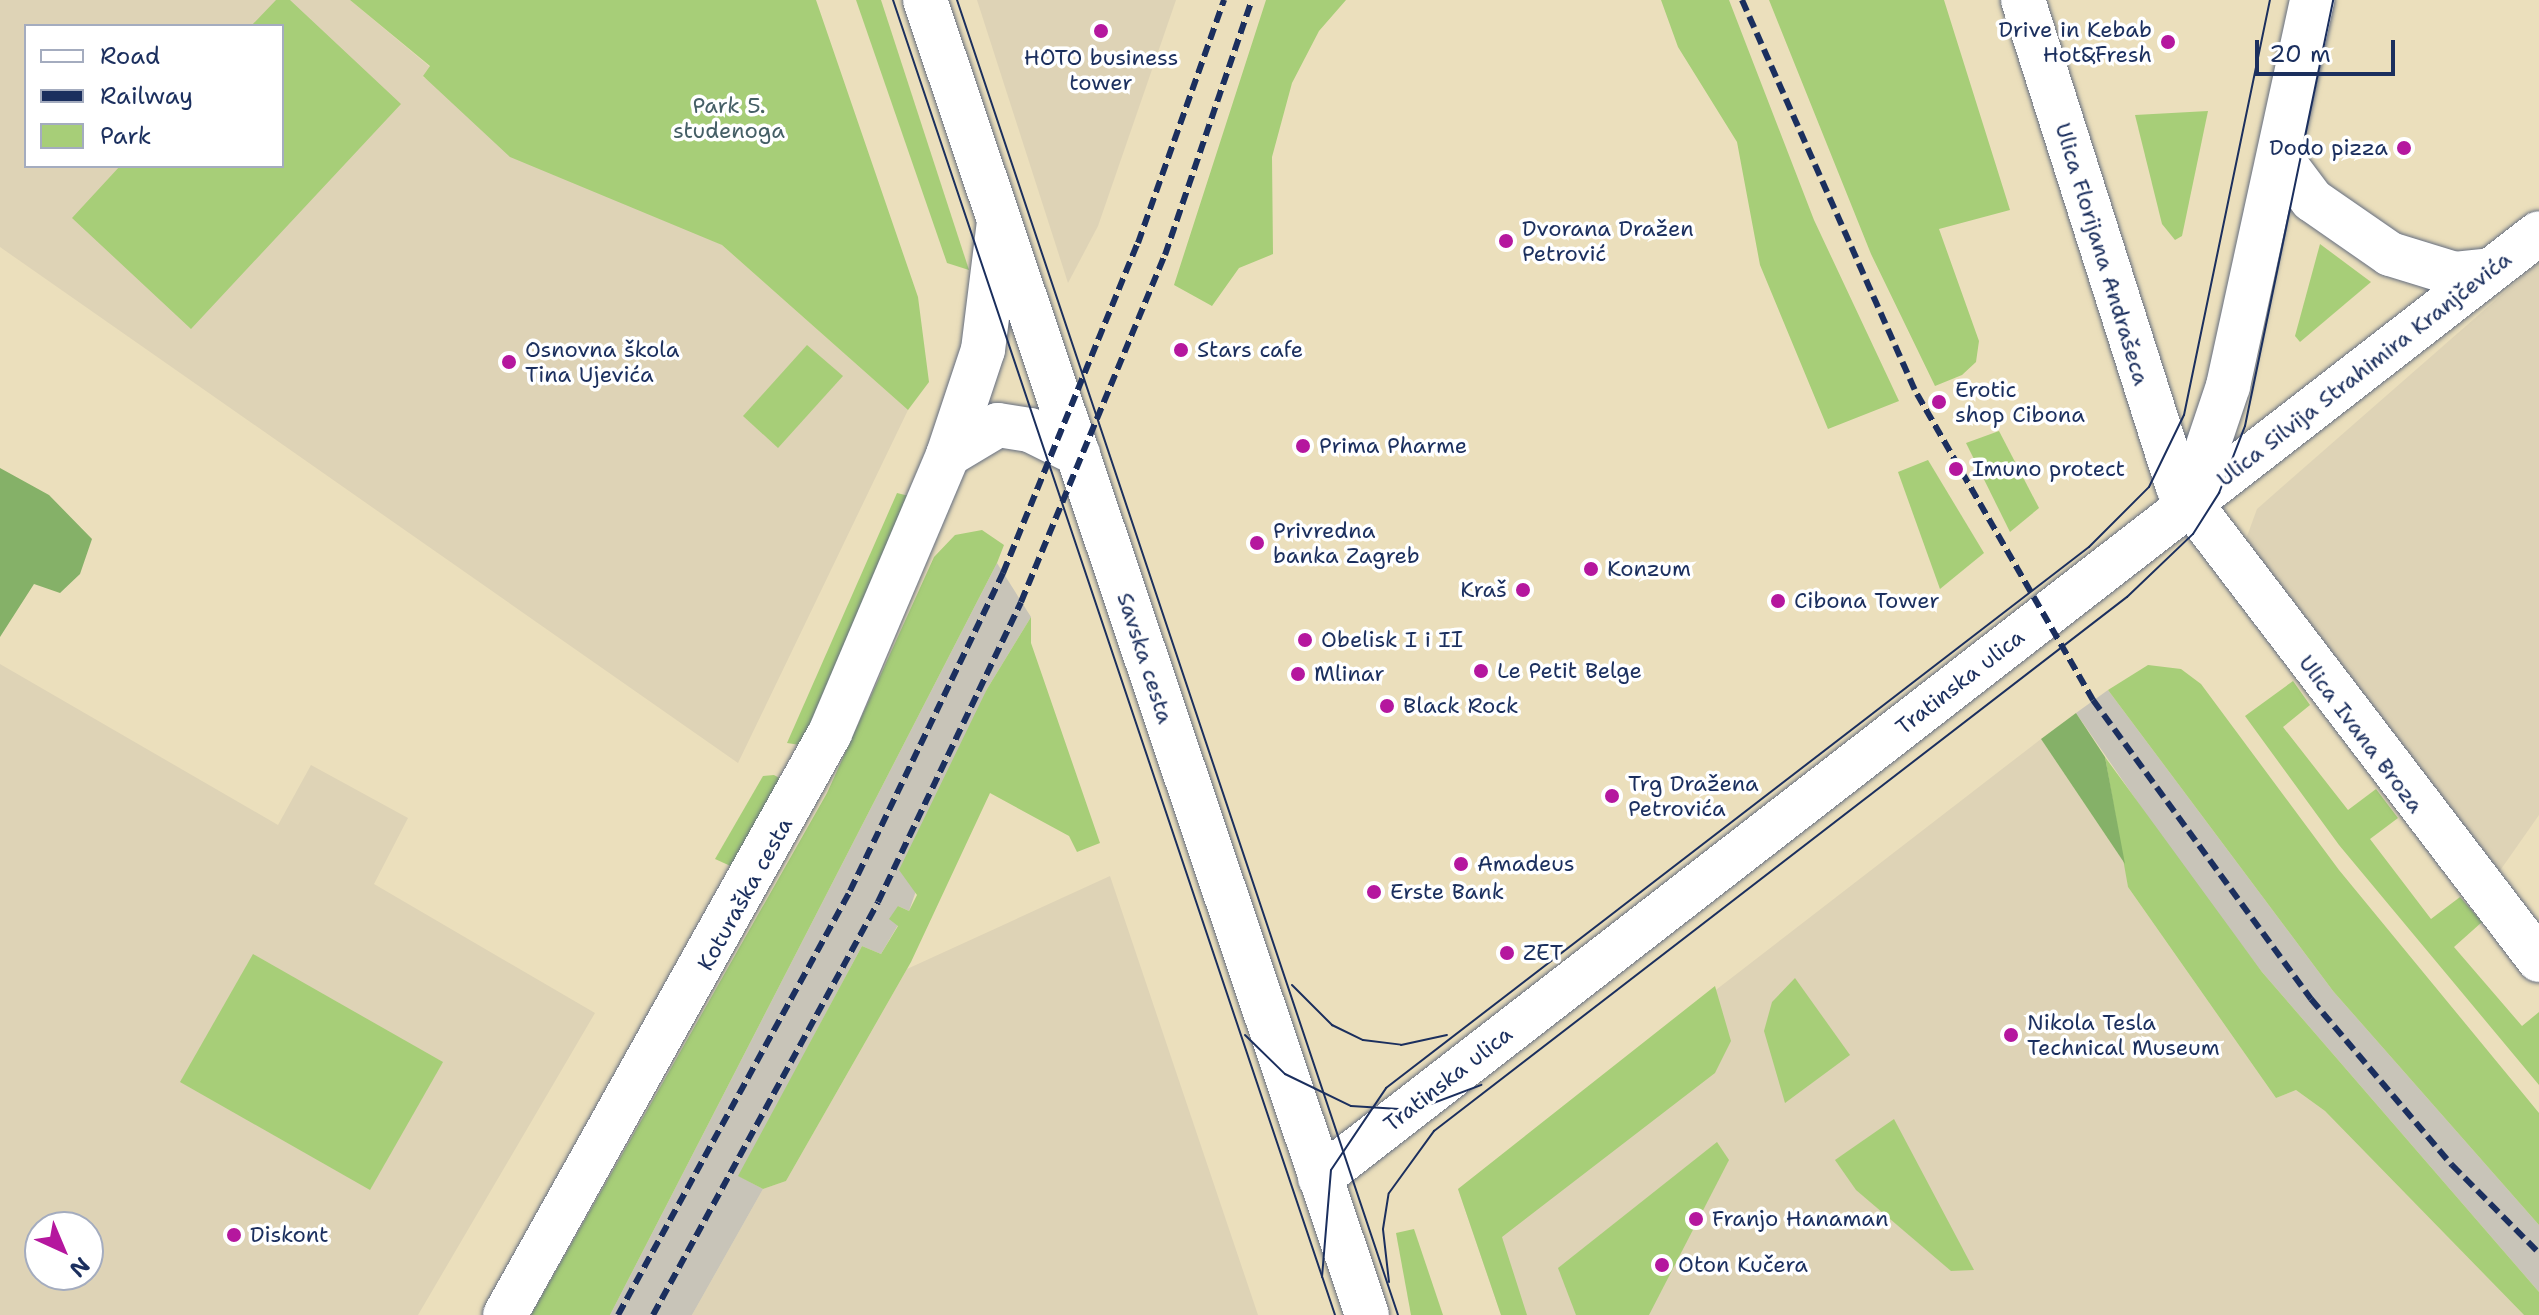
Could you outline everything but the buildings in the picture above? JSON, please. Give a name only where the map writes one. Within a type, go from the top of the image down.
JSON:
[{"type":"street","name":"Savska cesta","points":[[925,0],[1367,1315]]},
{"type":"street","name":"Ulica Florijana Andrašeca","points":[[2023,0],[2166,460],[2188,505]]},
{"type":"street","points":[[2188,505],[2228,386],[2312,0]]},
{"type":"street","points":[[2279,156],[2312,200],[2390,254],[2455,274],[2491,270]]},
{"type":"street","name":"Koturaška cesta","points":[[505,1315],[810,775],[948,455],[990,329],[999,220]]},
{"type":"street","name":"Ulica Silvija Strahimira Kranjčevića","points":[[2188,505],[2539,233]]},
{"type":"street","points":[[948,455],[998,425],[1044,435],[1078,454]]},
{"type":"street","name":"Tratinska ulica","points":[[1320,1178],[2188,505]]},
{"type":"street","name":"Ulica Ivana Broza","points":[[2188,505],[2539,960]]},
{"type":"shaded area","name":"Osnovna škola Tina Ujevića","points":[[0,0],[350,0],[430,67],[423,77],[722,245],[908,410],[738,763],[0,247]]},
{"type":"shaded area","points":[[977,0],[1176,0],[1098,226],[1068,283]]},
{"type":"shaded area","points":[[2539,262],[2539,815],[2499,872],[2246,539],[2257,509]]},
{"type":"shaded area","points":[[997,563],[1031,617],[987,689],[909,911],[898,906],[898,925],[881,954],[862,946],[739,1176],[763,1189],[692,1315],[610,1315]]},
{"type":"shaded area","points":[[0,664],[278,825],[311,765],[408,818],[374,884],[595,1013],[418,1315],[0,1315]]},
{"type":"shaded area","points":[[2108,690],[2333,991],[2539,1225],[2539,1292],[2262,972],[2177,859],[2076,713]]},
{"type":"shaded area","points":[[2041,739],[2125,864],[2128,887],[2276,1098],[2296,1090],[2325,1111],[2524,1315],[1501,1315],[1458,1189]]},
{"type":"shaded area","points":[[1110,876],[1258,1315],[692,1315],[763,1189],[786,1181],[907,969]]},
{"type":"green space","points":[[276,0],[290,0],[401,104],[191,329],[72,218],[118,168],[284,168],[284,24],[253,24]]},
{"type":"green space","name":"Park 5. studenoga","points":[[350,0],[816,0],[918,297],[929,382],[908,410],[722,245],[510,157],[423,76],[430,66]]},
{"type":"green space","points":[[856,0],[881,0],[969,270],[947,263]]},
{"type":"green space","points":[[1266,0],[1346,0],[1319,31],[1292,83],[1272,157],[1273,254],[1239,268],[1212,306],[1174,285]]},
{"type":"green space","points":[[1661,0],[1729,0],[1814,220],[1899,401],[1828,429],[1760,265],[1737,142],[1678,47]]},
{"type":"green space","points":[[1769,0],[1944,0],[2010,210],[1939,229],[1979,341],[1976,362],[1962,375],[1935,386],[1871,254]]},
{"type":"green space","points":[[2208,111],[2182,236],[2175,240],[2162,224],[2135,115]]},
{"type":"green space","points":[[2320,244],[2371,282],[2300,342],[2295,336]]},
{"type":"green space","points":[[807,345],[843,376],[778,448],[743,416]]},
{"type":"green space","points":[[1999,431],[2039,508],[2010,532],[1966,443]]},
{"type":"green space","points":[[1928,460],[1984,553],[1940,589],[1898,472]]},
{"type":"green space","points":[[0,468],[49,495],[92,539],[80,574],[60,593],[34,584],[0,637]]},
{"type":"green space","points":[[897,493],[909,496],[809,728],[800,745],[787,743]]},
{"type":"green space","points":[[982,530],[1004,545],[997,563],[610,1315],[531,1315],[827,793],[934,557],[955,535]]},
{"type":"green space","points":[[1031,617],[1031,643],[1100,843],[1077,852],[1069,836],[990,793],[911,962],[786,1181],[763,1189],[738,1176],[862,946],[881,954],[898,926],[889,919],[898,906],[909,911],[917,895],[899,870],[987,689]]},
{"type":"green space","points":[[2148,665],[2181,669],[2201,684],[2339,870],[2539,1113],[2539,1225],[2333,991],[2108,690]]},
{"type":"green space","points":[[2293,681],[2310,705],[2283,727],[2348,810],[2376,789],[2398,818],[2370,839],[2431,919],[2460,897],[2482,922],[2454,947],[2522,1026],[2539,1012],[2539,1085],[2339,845],[2245,716]]},
{"type":"green space","points":[[2076,713],[2105,757],[2125,864],[2041,739]]},
{"type":"green space","points":[[2105,757],[2262,972],[2539,1292],[2539,1315],[2524,1315],[2325,1111],[2296,1090],[2276,1098],[2128,887]]},
{"type":"green space","points":[[774,775],[781,779],[735,868],[715,859],[763,776]]},
{"type":"green space","points":[[253,954],[443,1062],[370,1190],[180,1082]]},
{"type":"green space","points":[[1795,978],[1850,1055],[1785,1103],[1764,1031],[1772,1002]]},
{"type":"green space","points":[[1715,986],[1731,1041],[1715,1073],[1502,1237],[1527,1315],[1501,1315],[1458,1189]]},
{"type":"green space","points":[[1894,1119],[1974,1270],[1951,1271],[1856,1190],[1835,1160]]},
{"type":"green space","points":[[1717,1142],[1729,1160],[1649,1315],[1576,1315],[1558,1268]]},
{"type":"green space","points":[[1414,1229],[1443,1315],[1411,1315],[1396,1233]]},
{"type":"tram line","points":[[893,0],[1335,1315]]},
{"type":"tram line","points":[[957,0],[1398,1315]]},
{"type":"tram line","points":[[1322,1277],[1331,1170],[1386,1088],[2089,547],[2149,487],[2184,415],[2270,0]]},
{"type":"tram line","points":[[1389,1282],[1383,1229],[1389,1193],[1434,1131],[2127,597],[2193,534],[2219,493],[2245,426],[2333,0]]},
{"type":"tram line","points":[[1292,985],[1332,1025],[1363,1040],[1401,1045],[1447,1035]]},
{"type":"tram line","points":[[1245,1035],[1285,1074],[1351,1106],[1415,1110],[1481,1085]]},
{"type":"railway","points":[[618,1315],[850,891],[1003,573],[1138,243],[1224,0]]},
{"type":"railway","points":[[653,1315],[878,902],[1021,602],[1165,255],[1252,0]]},
{"type":"railway","points":[[1742,0],[1917,394],[2093,700],[2311,999],[2452,1165],[2539,1253]]},
{"type":"place","name":"HOTO business tower","points":[[1101,31]]},
{"type":"place","name":"Drive in Kebab Hot&Fresh","points":[[2168,42]]},
{"type":"place","name":"Dodo pizza","points":[[2404,148]]},
{"type":"place","name":"Dvorana Dražen Petrović","points":[[1506,241]]},
{"type":"place","name":"Stars cafe","points":[[1181,350]]},
{"type":"place","name":"Osnovna škola Tina Ujevića","points":[[509,362]]},
{"type":"place","name":"Erotic shop Cibona","points":[[1939,402]]},
{"type":"place","name":"Prima Pharme","points":[[1303,446]]},
{"type":"place","name":"Imuno protect","points":[[1956,469]]},
{"type":"place","name":"Privredna banka Zagreb","points":[[1257,543]]},
{"type":"place","name":"Konzum","points":[[1591,569]]},
{"type":"place","name":"Kraš","points":[[1523,590]]},
{"type":"place","name":"Cibona Tower","points":[[1778,601]]},
{"type":"place","name":"Obelisk I i II","points":[[1305,640]]},
{"type":"place","name":"Le Petit Belge","points":[[1481,671]]},
{"type":"place","name":"Mlinar","points":[[1298,674]]},
{"type":"place","name":"Black Rock","points":[[1387,706]]},
{"type":"place","name":"Trg Dražena Petrovića","points":[[1612,796]]},
{"type":"place","name":"Amadeus","points":[[1461,864]]},
{"type":"place","name":"Erste Bank","points":[[1374,892]]},
{"type":"place","name":"ZET","points":[[1507,953]]},
{"type":"place","name":"Nikola Tesla Technical Museum","points":[[2011,1035]]},
{"type":"place","name":"Franjo Hanaman","points":[[1696,1219]]},
{"type":"place","name":"Diskont","points":[[234,1235]]},
{"type":"place","name":"Oton Kučera","points":[[1662,1265]]}]
